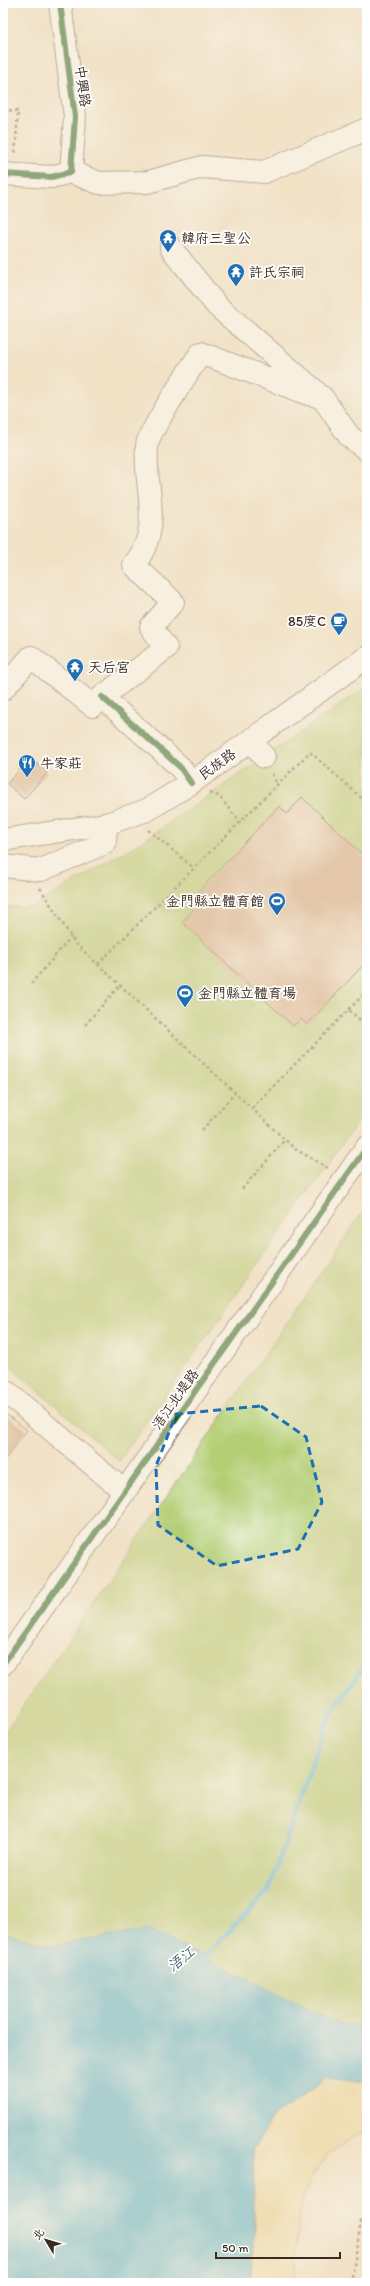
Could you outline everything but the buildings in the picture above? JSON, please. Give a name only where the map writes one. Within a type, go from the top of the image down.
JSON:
[{"type":"street","name":"中興路","points":[[60,3],[75,117],[71,172]]},
{"type":"street","points":[[8,174],[51,177],[71,172],[99,183],[148,182],[202,167],[264,172],[367,129]]},
{"type":"street","points":[[171,248],[217,306],[322,397],[348,436],[367,450]]},
{"type":"street","points":[[5,682],[31,657],[93,706],[102,697],[166,648],[151,628],[173,602],[134,565],[144,552],[149,541],[152,524],[147,479],[147,443],[201,353],[308,394],[322,397]]},
{"type":"street","name":"民族路","points":[[3,840],[106,824],[147,810],[191,783],[367,657]]},
{"type":"street","points":[[102,697],[180,767],[191,783]]},
{"type":"street","points":[[251,740],[264,757]]},
{"type":"street","points":[[3,866],[41,870],[105,843],[106,824]]},
{"type":"street","name":"浯江北堤路","points":[[3,1664],[367,1147]]},
{"type":"street","points":[[3,1389],[125,1492]]},
{"type":"path","points":[[3,110],[18,111],[8,174]]},
{"type":"path","points":[[98,964],[310,752],[367,803]]},
{"type":"path","points":[[191,783],[205,791],[219,796],[240,822]]},
{"type":"path","points":[[144,826],[194,868]]},
{"type":"path","points":[[26,868],[71,937],[98,964],[295,1149],[345,1178]]},
{"type":"path","points":[[31,984],[71,937]]},
{"type":"path","points":[[85,1025],[120,985]]},
{"type":"path","points":[[252,1108],[367,991]]},
{"type":"path","points":[[349,1010],[367,1026]]},
{"type":"path","points":[[202,1130],[235,1093]]},
{"type":"path","points":[[242,1189],[285,1140]]},
{"type":"path","points":[[351,2283],[361,2222],[367,2214]]},
{"type":"highlighted area","points":[[261,1406],[306,1437],[322,1502],[298,1549],[217,1566],[158,1525],[156,1466],[176,1414]]},
{"type":"green space","name":"金門縣立體育場","points":[[366,687],[367,1109],[119,1461],[3,1360],[3,907],[32,907],[143,841]]},
{"type":"green space","points":[[367,1206],[367,1778],[363,1783],[367,1824],[367,2082],[253,2149],[250,2283],[3,2283],[3,1735]]},
{"type":"sand","points":[[328,2077],[367,2082],[367,2130],[343,2143],[326,2157],[313,2174],[305,2193],[300,2213],[297,2235],[295,2283],[250,2283],[254,2232],[253,2149],[273,2117]]},
{"type":"water","points":[[149,1930],[342,2026],[367,2024],[367,2082],[328,2077],[273,2117],[253,2149],[254,2232],[250,2283],[3,2283],[3,1932],[52,1946]]},
{"type":"waterway","name":"浯江","points":[[200,1961],[269,1890],[329,1716],[367,1662]]},
{"type":"cycle path","points":[[3,174],[51,177],[71,172],[75,117],[60,3]]},
{"type":"cycle path","points":[[102,697],[180,767],[191,783]]},
{"type":"cycle path","points":[[3,1664],[367,1147]]},
{"type":"place","name":"韓府三聖公","points":[[168,253]]},
{"type":"place","name":"許氏宗祠","points":[[236,287]]},
{"type":"place","name":"85度C","points":[[339,636]]},
{"type":"place","name":"天后宮","points":[[75,682]]},
{"type":"place","name":"牛家莊","points":[[27,778]]},
{"type":"place","name":"金門縣立體育館","points":[[277,916]]},
{"type":"place","name":"金門縣立體育場","points":[[185,1008]]}]
